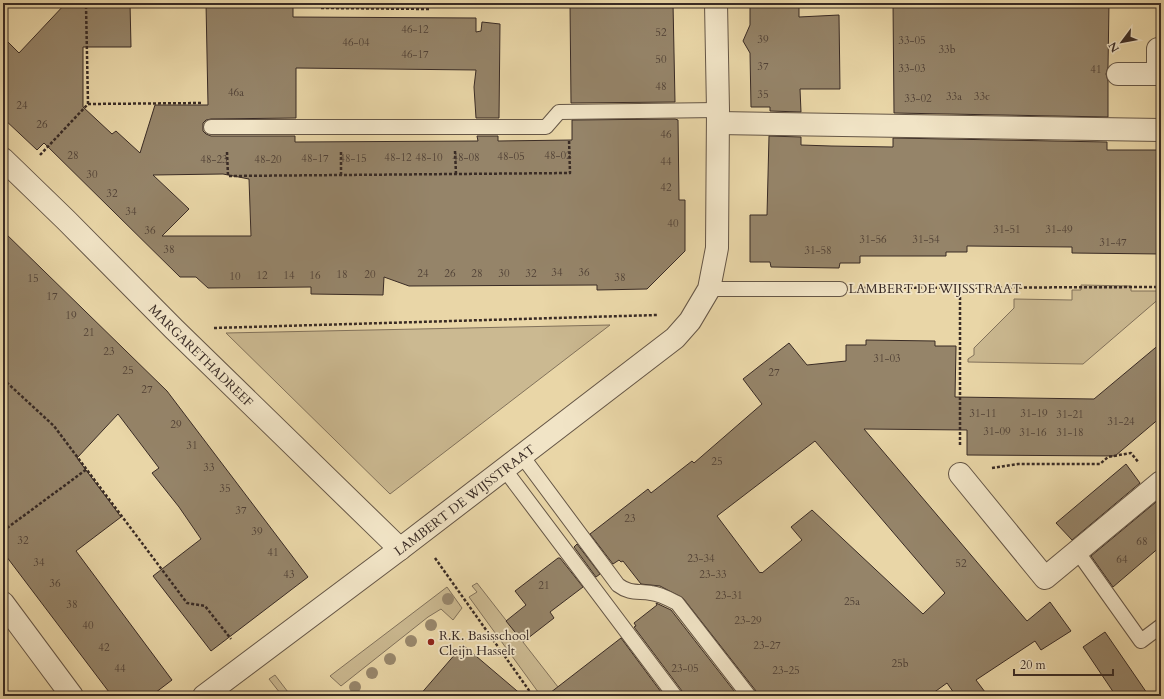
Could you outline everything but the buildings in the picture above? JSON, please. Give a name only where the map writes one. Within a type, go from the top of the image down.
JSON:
[{"type":"street","name":"LAMBERT DE WIJSSTRAAT","points":[[204,696],[505,470],[675,338],[690,320],[709,289],[717,248],[718,116],[716,3]]},
{"type":"street","points":[[1118,74],[1158,74],[1158,49],[1161,49]]},
{"type":"street","points":[[718,116],[1161,130]]},
{"type":"street","name":"MARGARETHADREEF","points":[[3,159],[400,550]]},
{"type":"street","points":[[960,474],[1045,578],[1159,483]]},
{"type":"street","points":[[3,603],[72,696]]},
{"type":"lane","points":[[211,128],[546,126],[559,112],[718,116]]},
{"type":"lane","name":"LAMBERT DE WIJSSTRAAT","points":[[709,289],[840,289]]},
{"type":"lane","points":[[522,456],[618,585],[625,590],[651,593],[665,597],[677,603],[749,696]]},
{"type":"lane","points":[[505,470],[675,696]]},
{"type":"lane","points":[[1077,551],[1141,641],[1161,626]]},
{"type":"path","points":[[20,175],[88,104],[86,5],[84,3]]},
{"type":"path","points":[[321,3],[321,8],[429,9],[429,3]]},
{"type":"path","points":[[88,104],[204,103],[204,116],[212,116],[211,128]]},
{"type":"path","points":[[226,127],[228,176],[570,173],[568,112]]},
{"type":"path","name":"LAMBERT DE WIJSSTRAAT","points":[[840,289],[1161,287]]},
{"type":"path","points":[[960,288],[960,474],[1018,464],[1100,464],[1108,457],[1131,453],[1159,483]]},
{"type":"path","points":[[174,329],[671,314],[690,320]]},
{"type":"path","points":[[3,379],[54,426],[187,602],[205,606],[249,663]]},
{"type":"path","points":[[3,531],[87,469]]},
{"type":"path","points":[[418,535],[533,696]]},
{"type":"shaded area","points":[[1081,285],[1131,286],[1131,291],[1161,291],[1161,297],[1083,364],[968,362],[968,359],[974,355],[974,348],[1014,308],[1014,299],[1072,300],[1072,290],[1081,290]]},
{"type":"shaded area","points":[[610,325],[390,494],[226,333]]},
{"type":"shaded area","points":[[477,583],[565,696],[541,696],[469,597],[477,592],[472,586]]},
{"type":"shaded area","points":[[447,587],[462,608],[453,620],[441,609],[428,617],[341,686],[330,676]]},
{"type":"shaded area","points":[[275,675],[291,696],[277,696],[280,693],[269,679]]},
{"type":"place","name":"R.K. Basisschool Cleijn Hasselt","points":[[431,642]]}]
